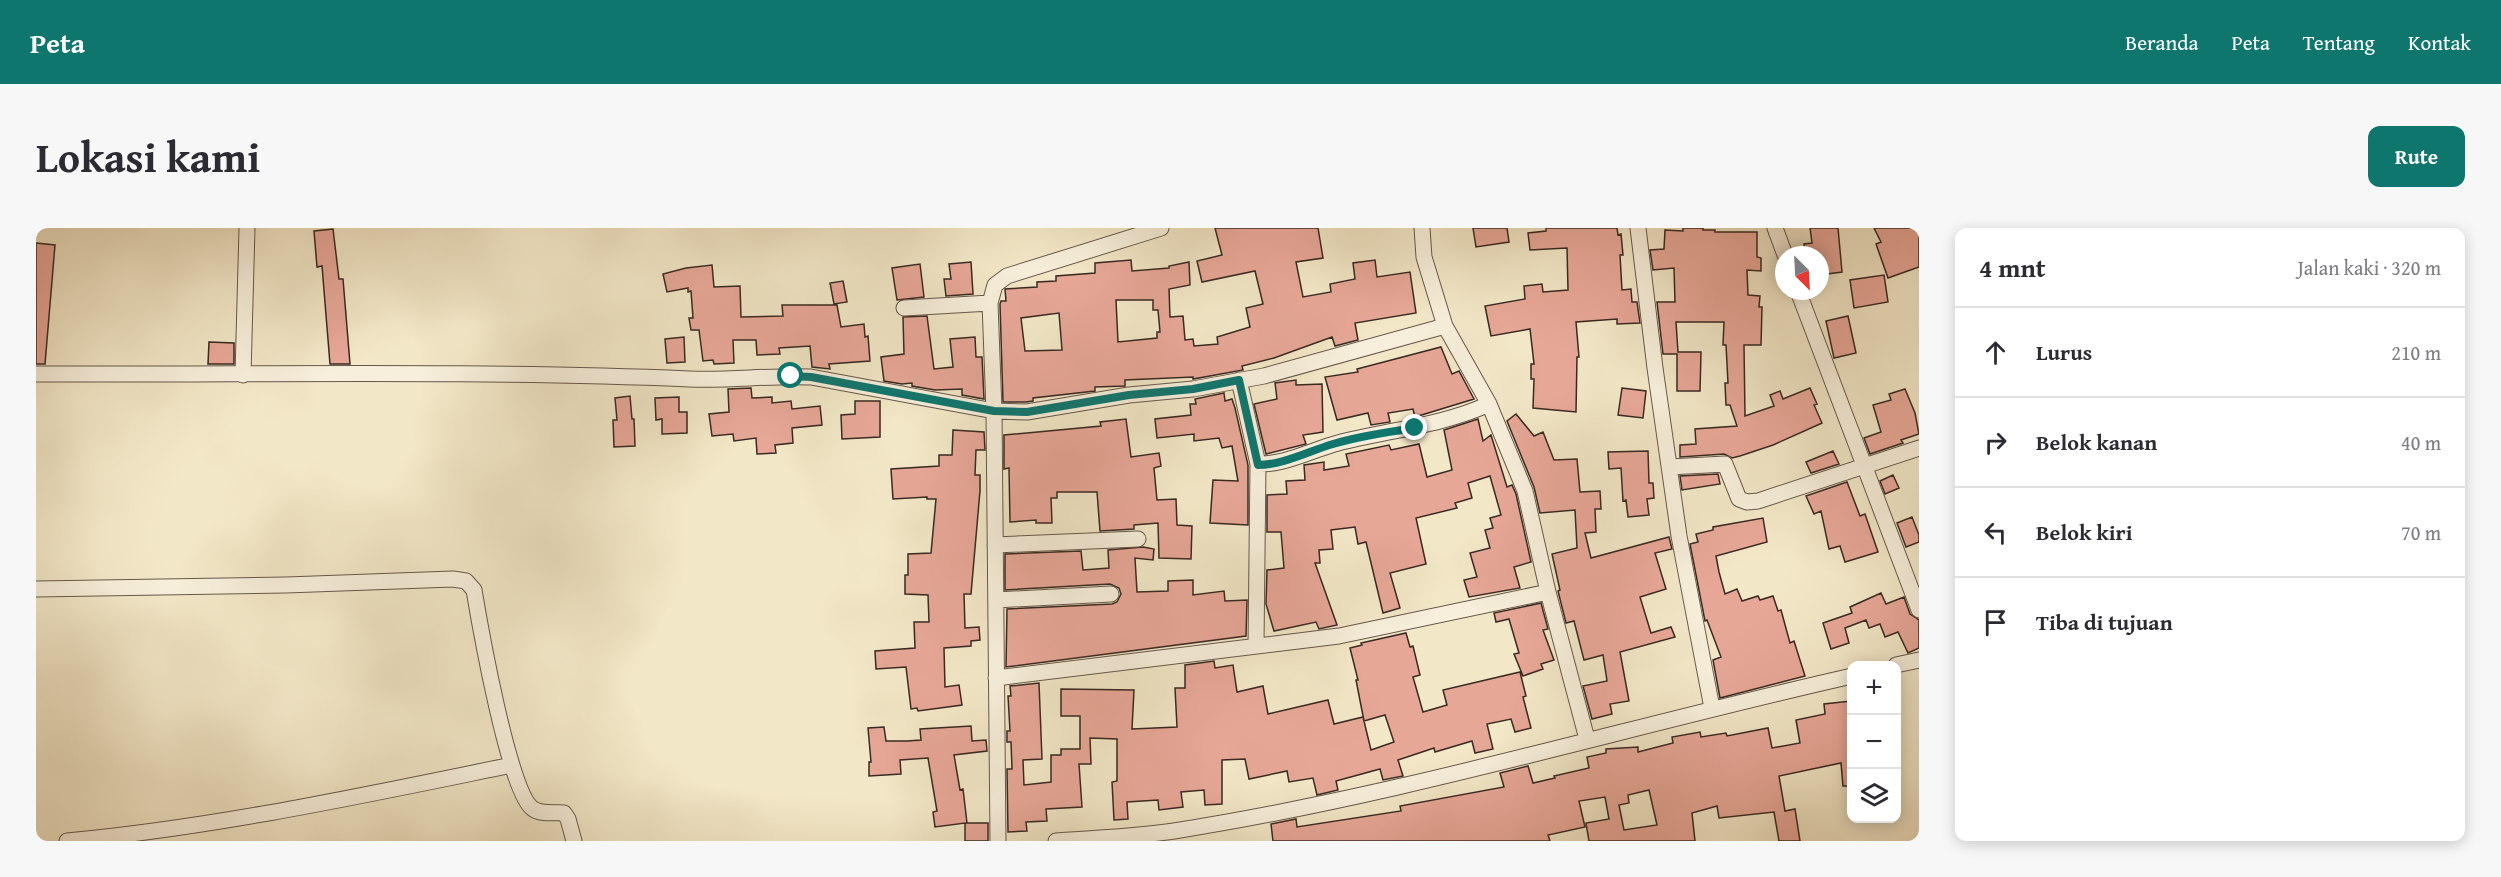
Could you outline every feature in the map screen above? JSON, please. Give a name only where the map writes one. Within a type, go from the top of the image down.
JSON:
[{"type":"street","points":[[243,375],[247,228]]},
{"type":"street","points":[[998,841],[994,411],[990,303],[995,285],[1006,276],[1161,228]]},
{"type":"street","points":[[1422,228],[1424,257],[1445,326],[1489,404],[1525,491],[1548,592],[1587,739]]},
{"type":"street","points":[[1638,228],[1679,536],[1712,708]]},
{"type":"street","points":[[1775,228],[1782,246]]},
{"type":"street","points":[[1801,300],[1919,610]]},
{"type":"street","points":[[904,308],[990,303]]},
{"type":"street","points":[[36,374],[649,377],[691,380],[801,376],[994,411],[1027,412],[1129,395],[1193,389],[1264,376],[1445,326]]},
{"type":"street","points":[[1239,380],[1258,465],[1256,646]]},
{"type":"street","points":[[1258,465],[1270,465],[1317,449],[1377,433],[1415,428],[1473,412],[1489,404]]},
{"type":"street","points":[[1669,467],[1725,464],[1739,499],[1747,502],[1758,501],[1919,448]]},
{"type":"street","points":[[995,545],[1138,539]]},
{"type":"street","points":[[36,589],[286,585],[453,579],[466,581],[474,590],[487,663],[512,765],[524,799],[536,811],[564,813],[574,841]]},
{"type":"street","points":[[996,678],[1339,636],[1548,592]]},
{"type":"street","points":[[996,600],[1111,594]]},
{"type":"street","points":[[1901,665],[1919,660]]},
{"type":"street","points":[[1056,841],[1172,831],[1359,797],[1712,708],[1847,677]]},
{"type":"street","points":[[67,841],[126,836],[248,817],[512,765]]},
{"type":"building","points":[[1215,228],[1318,228],[1323,258],[1296,262],[1303,297],[1331,292],[1330,284],[1355,279],[1353,263],[1375,260],[1377,277],[1410,272],[1416,313],[1355,323],[1358,340],[1335,346],[1332,337],[1274,358],[1242,366],[1243,370],[1193,379],[1193,377],[1125,380],[1125,386],[1095,387],[1095,391],[1033,398],[1033,401],[1026,402],[1003,402],[1000,304],[1001,301],[1006,301],[1005,289],[1037,287],[1037,282],[1056,281],[1056,276],[1095,273],[1095,263],[1131,260],[1132,271],[1169,268],[1169,266],[1189,262],[1190,285],[1169,289],[1170,317],[1183,316],[1185,340],[1193,339],[1194,346],[1218,344],[1217,337],[1250,327],[1246,308],[1263,304],[1255,271],[1202,282],[1197,261],[1222,255]],"holes":[[[1116,300],[1153,300],[1153,310],[1158,310],[1160,332],[1157,332],[1157,338],[1118,342]],[[1059,313],[1062,350],[1025,351],[1021,318]]]},
{"type":"building","points":[[1473,228],[1507,228],[1509,242],[1476,247]]},
{"type":"building","points":[[1546,228],[1617,228],[1618,235],[1621,234],[1623,255],[1620,255],[1622,290],[1631,289],[1632,302],[1637,302],[1640,323],[1617,324],[1617,319],[1576,322],[1579,357],[1577,357],[1576,412],[1533,408],[1534,379],[1531,379],[1531,364],[1534,364],[1530,329],[1491,336],[1485,306],[1525,299],[1524,286],[1542,284],[1543,292],[1568,290],[1567,248],[1530,250],[1528,233],[1546,231]]},
{"type":"building","points":[[1683,228],[1703,228],[1703,230],[1715,230],[1715,232],[1757,232],[1757,257],[1761,258],[1761,271],[1747,270],[1748,295],[1760,296],[1761,345],[1744,345],[1745,416],[1774,406],[1770,395],[1780,391],[1783,399],[1810,388],[1822,423],[1773,445],[1732,458],[1724,454],[1680,457],[1680,445],[1696,444],[1695,429],[1737,426],[1730,405],[1726,405],[1725,383],[1728,383],[1726,345],[1723,345],[1724,322],[1676,322],[1678,352],[1701,352],[1700,391],[1677,391],[1677,354],[1663,354],[1657,302],[1675,302],[1674,268],[1653,270],[1650,250],[1664,249],[1665,230],[1683,231]]},
{"type":"building","points":[[1810,228],[1838,228],[1842,272],[1829,274],[1829,246],[1804,246],[1804,244],[1812,243]]},
{"type":"building","points":[[1874,228],[1919,228],[1919,267],[1888,278],[1876,244],[1881,242]]},
{"type":"building","points":[[333,229],[339,279],[343,279],[350,364],[330,364],[322,266],[317,267],[314,231]]},
{"type":"building","points":[[36,243],[55,245],[45,364],[36,364]]},
{"type":"building","points":[[971,262],[973,294],[946,296],[944,279],[951,279],[949,264]]},
{"type":"building","points":[[920,264],[924,297],[897,300],[892,268]]},
{"type":"building","points":[[712,265],[714,287],[740,286],[741,317],[783,316],[782,305],[837,305],[841,327],[864,324],[865,337],[868,336],[870,361],[829,364],[830,369],[812,367],[810,346],[779,348],[780,354],[757,355],[756,340],[733,340],[734,363],[714,364],[713,360],[703,361],[699,330],[691,330],[689,318],[693,318],[691,291],[688,292],[688,288],[667,292],[663,274]]},
{"type":"building","points":[[1884,275],[1888,302],[1854,308],[1850,280]]},
{"type":"building","points":[[843,281],[847,302],[834,304],[830,283]]},
{"type":"building","points":[[927,316],[934,369],[953,367],[950,339],[975,337],[976,357],[982,357],[984,399],[962,395],[962,389],[935,390],[912,386],[912,383],[884,381],[881,357],[904,354],[903,317]]},
{"type":"building","points":[[1848,316],[1856,353],[1834,358],[1826,321]]},
{"type":"building","points":[[684,337],[685,362],[667,363],[665,339]]},
{"type":"building","points":[[209,342],[234,343],[234,364],[208,364]]},
{"type":"building","points":[[1441,347],[1452,374],[1459,371],[1474,399],[1415,417],[1413,409],[1388,413],[1390,422],[1371,425],[1368,413],[1337,420],[1325,377],[1358,372],[1357,369]]},
{"type":"building","points":[[1296,380],[1296,385],[1322,384],[1323,432],[1303,435],[1306,444],[1266,454],[1254,404],[1277,399],[1275,383]]},
{"type":"building","points":[[751,388],[752,398],[772,397],[772,403],[791,401],[792,409],[820,406],[822,425],[792,428],[793,443],[775,445],[776,453],[757,454],[756,438],[734,441],[733,434],[712,436],[709,414],[729,412],[728,389]]},
{"type":"building","points":[[1622,388],[1646,391],[1643,418],[1618,415]]},
{"type":"building","points":[[1905,389],[1915,413],[1919,434],[1901,440],[1903,443],[1870,454],[1864,438],[1881,432],[1873,405],[1891,400],[1889,394]]},
{"type":"building","points":[[1224,393],[1225,401],[1232,399],[1235,408],[1248,465],[1248,525],[1210,523],[1213,480],[1238,481],[1232,446],[1222,448],[1219,438],[1194,441],[1194,434],[1157,438],[1155,419],[1191,415],[1190,404],[1196,404],[1195,399]]},
{"type":"building","points":[[630,396],[635,446],[614,447],[613,420],[617,420],[615,398]]},
{"type":"building","points":[[679,397],[679,412],[687,412],[687,433],[662,434],[662,419],[656,420],[655,398]]},
{"type":"building","points":[[855,401],[880,401],[880,437],[842,439],[841,415],[855,414]]},
{"type":"building","points":[[1516,414],[1534,436],[1543,432],[1554,460],[1577,459],[1580,492],[1600,491],[1601,509],[1595,509],[1596,532],[1585,533],[1591,558],[1669,537],[1672,549],[1655,553],[1666,589],[1640,597],[1651,633],[1671,627],[1675,637],[1620,652],[1629,701],[1610,704],[1612,714],[1592,719],[1583,686],[1607,681],[1603,655],[1584,660],[1574,621],[1566,623],[1558,591],[1560,590],[1552,554],[1577,548],[1575,510],[1540,513],[1534,487],[1507,421]]},
{"type":"building","points":[[1126,419],[1131,457],[1159,453],[1161,466],[1154,468],[1157,500],[1176,499],[1177,525],[1192,526],[1191,559],[1159,558],[1158,523],[1134,525],[1134,529],[1100,531],[1097,492],[1057,492],[1057,498],[1051,498],[1052,523],[1036,523],[1036,520],[1010,522],[1009,468],[1004,469],[1004,435],[1101,426],[1100,422]]},
{"type":"building","points":[[1478,419],[1483,441],[1491,435],[1507,487],[1512,485],[1516,494],[1531,562],[1514,567],[1520,588],[1469,597],[1464,580],[1477,577],[1470,553],[1490,548],[1485,530],[1493,528],[1490,518],[1501,515],[1490,476],[1468,483],[1472,498],[1455,503],[1457,508],[1416,518],[1426,564],[1390,573],[1400,608],[1383,613],[1366,542],[1358,544],[1355,527],[1331,530],[1333,549],[1319,550],[1320,563],[1315,563],[1337,625],[1319,629],[1316,622],[1274,631],[1266,604],[1267,570],[1284,568],[1281,532],[1267,532],[1267,495],[1287,494],[1286,481],[1305,480],[1304,465],[1324,462],[1324,470],[1349,466],[1346,454],[1389,445],[1391,450],[1419,444],[1427,477],[1452,470],[1444,430]]},
{"type":"building","points":[[953,430],[984,432],[985,450],[976,450],[975,475],[980,475],[980,491],[971,594],[964,594],[965,628],[979,627],[980,640],[971,641],[971,646],[944,648],[945,687],[959,685],[962,705],[918,711],[917,708],[911,709],[906,667],[876,669],[875,651],[915,648],[914,622],[929,622],[928,595],[905,594],[905,575],[908,575],[908,554],[931,553],[936,499],[927,499],[927,497],[893,499],[891,469],[939,466],[939,455],[952,455]]},
{"type":"building","points":[[1648,451],[1649,483],[1653,483],[1654,498],[1647,499],[1649,515],[1628,517],[1626,500],[1623,501],[1621,468],[1609,469],[1608,452]]},
{"type":"building","points":[[1833,451],[1839,464],[1811,473],[1806,462]]},
{"type":"building","points":[[1718,474],[1720,484],[1682,490],[1680,476]]},
{"type":"building","points":[[1893,475],[1899,488],[1885,494],[1880,481]]},
{"type":"building","points":[[1847,482],[1860,516],[1865,514],[1878,552],[1845,562],[1840,546],[1829,549],[1821,511],[1814,514],[1806,496]]},
{"type":"building","points":[[1912,517],[1919,535],[1919,542],[1906,547],[1897,523]]},
{"type":"building","points":[[1763,518],[1767,542],[1716,556],[1719,572],[1725,594],[1737,589],[1742,601],[1758,596],[1760,600],[1773,596],[1778,611],[1781,610],[1790,643],[1794,641],[1805,676],[1720,698],[1713,660],[1721,657],[1707,620],[1705,621],[1690,544],[1698,542],[1696,534],[1713,530],[1713,527]]},
{"type":"building","points":[[1143,547],[1154,549],[1153,560],[1135,558],[1137,592],[1168,591],[1168,581],[1193,580],[1193,595],[1224,591],[1225,601],[1247,600],[1246,636],[1006,667],[1007,609],[1112,604],[1117,602],[1121,594],[1119,588],[1110,584],[1005,590],[1005,554],[1081,551],[1083,570],[1109,568],[1108,550]]},
{"type":"building","points":[[1881,593],[1886,604],[1904,597],[1910,614],[1919,620],[1919,648],[1908,653],[1898,632],[1885,637],[1880,624],[1869,628],[1866,620],[1845,628],[1849,643],[1831,649],[1823,623],[1852,613],[1850,607]]},
{"type":"building","points":[[1541,603],[1548,629],[1543,630],[1554,660],[1541,664],[1543,669],[1523,676],[1514,654],[1519,653],[1509,619],[1496,622],[1494,613]]},
{"type":"building","points":[[1406,633],[1410,647],[1413,646],[1420,675],[1413,677],[1423,712],[1447,705],[1443,690],[1520,672],[1526,696],[1523,697],[1531,728],[1515,732],[1511,719],[1487,724],[1493,749],[1475,753],[1472,741],[1435,752],[1434,748],[1398,760],[1403,776],[1383,780],[1380,769],[1336,781],[1338,790],[1317,795],[1313,778],[1289,782],[1287,771],[1249,779],[1245,759],[1222,760],[1222,804],[1205,805],[1204,790],[1181,792],[1183,807],[1159,810],[1158,800],[1127,802],[1128,819],[1114,820],[1112,782],[1117,781],[1117,739],[1090,738],[1091,764],[1079,764],[1082,807],[1046,809],[1047,821],[1026,822],[1027,831],[1008,832],[1007,769],[1012,769],[1011,742],[1007,742],[1007,731],[1010,731],[1008,696],[1011,696],[1010,686],[1039,683],[1042,759],[1023,760],[1024,785],[1051,782],[1051,755],[1061,755],[1061,749],[1080,749],[1080,716],[1061,716],[1061,689],[1134,690],[1132,729],[1177,727],[1175,688],[1185,688],[1185,665],[1214,661],[1215,668],[1233,665],[1237,692],[1263,686],[1268,714],[1328,700],[1334,724],[1363,717],[1371,750],[1394,742],[1385,715],[1364,721],[1356,680],[1358,680],[1350,648],[1362,645],[1361,643]]},
{"type":"building","points":[[1847,701],[1847,786],[1843,786],[1841,763],[1779,776],[1785,811],[1795,809],[1800,841],[1779,841],[1774,812],[1719,818],[1717,806],[1692,813],[1695,841],[1589,841],[1586,823],[1609,819],[1605,797],[1579,801],[1585,827],[1548,835],[1550,841],[1273,841],[1271,824],[1296,819],[1297,827],[1401,811],[1400,806],[1504,787],[1500,773],[1528,766],[1533,783],[1589,768],[1587,757],[1606,753],[1606,749],[1638,747],[1638,752],[1673,743],[1672,737],[1700,732],[1701,737],[1726,733],[1727,736],[1768,728],[1772,748],[1800,743],[1796,720],[1825,714],[1824,704]],"holes":[[[1649,790],[1657,825],[1624,830],[1619,805],[1629,803],[1628,795]]]},
{"type":"building","points":[[971,726],[972,741],[986,740],[987,751],[954,755],[960,790],[963,789],[967,823],[988,823],[988,841],[965,841],[965,823],[935,827],[933,812],[937,811],[928,758],[900,760],[901,774],[869,776],[869,762],[871,762],[868,728],[884,727],[886,741],[907,741],[921,740],[920,729]]},
{"type":"route","points":[[791,376],[811,377],[994,411],[1027,412],[1129,395],[1193,389],[1239,380],[1258,465],[1270,465],[1299,454],[1377,433],[1415,428]]}]
